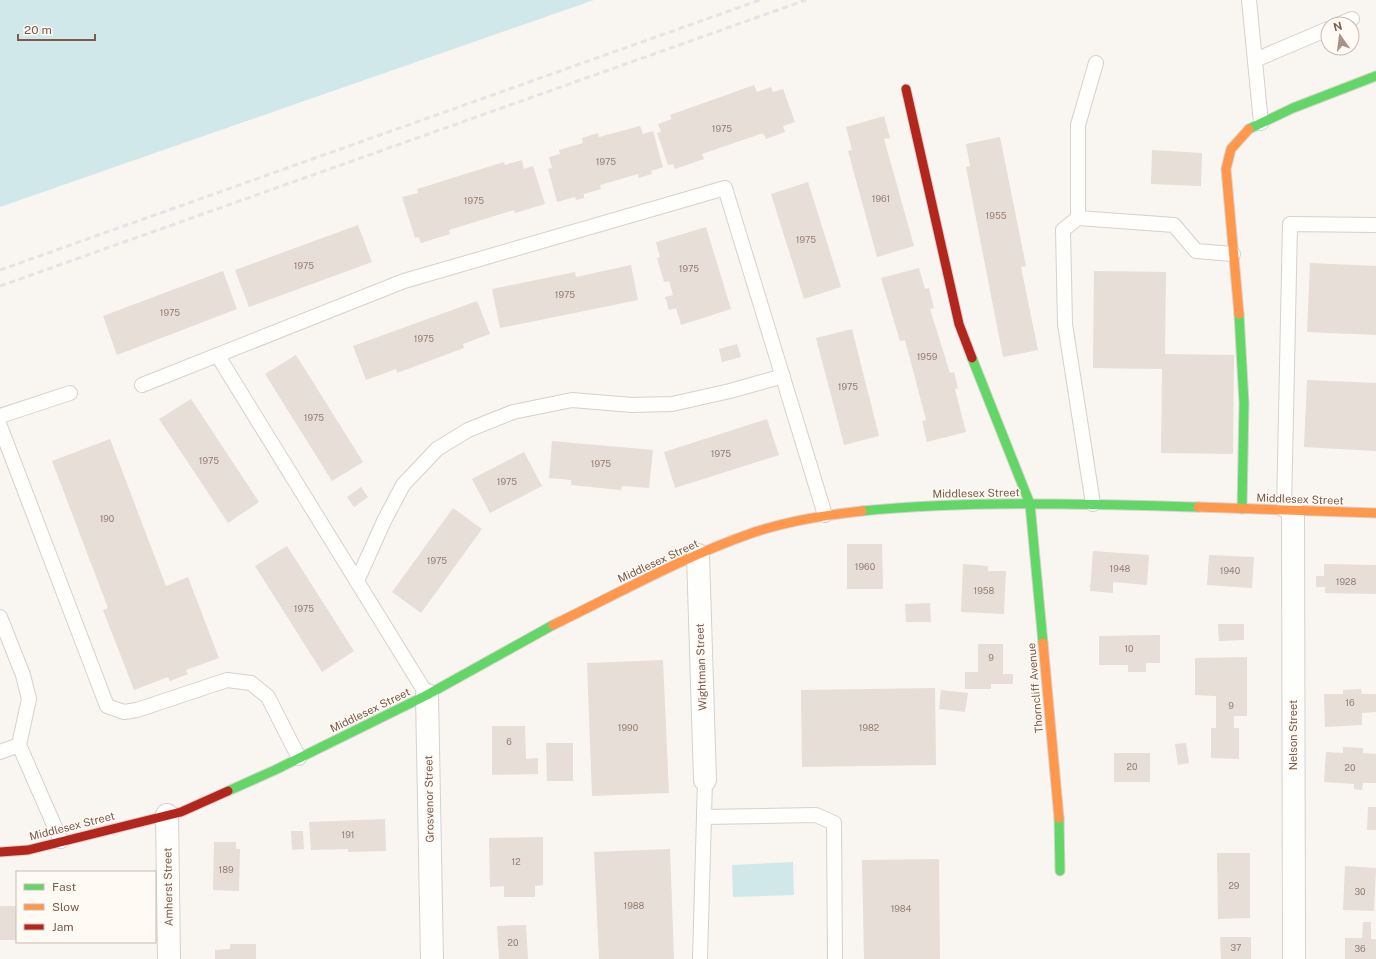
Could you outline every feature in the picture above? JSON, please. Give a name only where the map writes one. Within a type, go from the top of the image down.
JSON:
[{"type":"main road","points":[[1242,509],[1244,403],[1242,352],[1226,169],[1231,149],[1248,129],[1293,108],[1373,82]]},
{"type":"main road","name":"Thorncliff Avenue","points":[[906,89],[959,324],[1030,504],[1059,818],[1060,871]]},
{"type":"main road","name":"Middlesex Street","points":[[0,852],[28,850],[181,812],[299,758],[427,695],[547,628],[698,555],[753,533],[825,515],[920,505],[1030,504],[1094,504],[1376,514]]},
{"type":"street","name":"Nelson Street","points":[[1288,511],[1294,959]]},
{"type":"street","name":"Wightman Street","points":[[698,555],[705,780]]},
{"type":"street","name":"Grosvenor Street","points":[[427,695],[432,959]]},
{"type":"street","name":"Amherst Street","points":[[167,815],[169,959]]},
{"type":"lane","points":[[1249,0],[1261,123]]},
{"type":"lane","points":[[1255,60],[1320,32]]},
{"type":"lane","points":[[1078,218],[1078,125],[1096,63]]},
{"type":"lane","points":[[142,384],[218,356],[404,281],[725,188],[825,515]]},
{"type":"lane","points":[[1094,504],[1065,324],[1063,230],[1078,218],[1174,225],[1196,251],[1233,254]]},
{"type":"lane","points":[[1288,511],[1290,224],[1376,226]]},
{"type":"lane","points":[[218,356],[427,695]]},
{"type":"lane","points":[[357,581],[384,521],[403,486],[436,449],[468,430],[513,412],[572,400],[632,405],[672,404],[730,391],[783,376]]},
{"type":"lane","points":[[0,416],[70,393]]},
{"type":"lane","points":[[0,426],[107,706],[124,712],[137,710],[227,680],[251,683],[268,697],[299,758]]},
{"type":"lane","points":[[0,617],[23,675],[29,699],[19,746],[61,841]]},
{"type":"lane","points":[[0,752],[19,746]]},
{"type":"lane","points":[[700,959],[705,780]]},
{"type":"lane","points":[[704,817],[816,815],[834,823],[835,959]]},
{"type":"water","points":[[0,0],[594,0],[0,207]]},
{"type":"water","points":[[793,862],[794,895],[733,897],[732,865]]},
{"type":"building","points":[[754,85],[757,92],[771,87],[773,92],[783,89],[795,122],[783,126],[785,132],[766,139],[763,133],[702,154],[704,159],[675,169],[673,164],[668,165],[657,133],[661,132],[658,124],[672,119],[670,115]]},
{"type":"building","points":[[884,116],[890,138],[884,139],[914,246],[877,257],[848,151],[852,150],[846,127]]},
{"type":"building","points":[[640,126],[643,134],[653,131],[663,167],[651,171],[652,174],[639,178],[638,174],[600,185],[601,189],[584,194],[584,198],[576,200],[575,197],[557,202],[548,169],[552,168],[549,157],[560,154],[559,150],[583,143],[582,138],[598,133],[599,137]]},
{"type":"building","points":[[1000,137],[1026,266],[1021,267],[1038,350],[1003,357],[966,167],[970,166],[966,144]]},
{"type":"building","points":[[1152,150],[1202,153],[1201,186],[1151,184]]},
{"type":"building","points":[[522,160],[524,169],[533,166],[545,204],[515,213],[514,210],[449,230],[450,234],[421,243],[419,237],[415,238],[402,197],[418,193],[417,189],[504,162],[505,165]]},
{"type":"building","points":[[808,182],[841,287],[804,299],[771,194]]},
{"type":"building","points":[[358,225],[372,262],[249,307],[235,270]]},
{"type":"building","points":[[706,227],[731,309],[681,325],[676,308],[669,310],[665,297],[673,295],[669,281],[664,282],[657,258],[660,257],[656,242]]},
{"type":"building","points":[[1310,263],[1376,266],[1376,335],[1307,332]]},
{"type":"building","points":[[631,265],[638,300],[500,328],[492,289],[575,272],[576,277]]},
{"type":"building","points":[[919,268],[925,289],[929,288],[934,308],[930,309],[950,373],[954,372],[958,388],[955,389],[966,432],[927,442],[922,421],[926,420],[905,340],[900,341],[881,278]]},
{"type":"building","points":[[223,271],[237,309],[117,355],[103,316]]},
{"type":"building","points":[[1094,271],[1166,272],[1165,354],[1234,355],[1233,454],[1161,453],[1162,369],[1093,368]]},
{"type":"building","points":[[477,301],[490,334],[463,344],[464,348],[397,373],[396,369],[366,380],[353,346]]},
{"type":"building","points":[[852,329],[879,436],[844,445],[816,338]]},
{"type":"building","points":[[737,344],[741,357],[722,362],[719,349]]},
{"type":"building","points":[[296,355],[363,462],[332,481],[265,374]]},
{"type":"building","points":[[1307,380],[1376,383],[1376,451],[1304,447]]},
{"type":"building","points":[[191,399],[259,502],[228,523],[159,419]]},
{"type":"building","points":[[767,419],[779,455],[675,488],[664,452]]},
{"type":"building","points":[[110,439],[166,586],[188,577],[219,658],[186,670],[188,674],[170,681],[168,677],[134,690],[103,610],[108,608],[52,461]]},
{"type":"building","points":[[552,441],[653,450],[649,488],[622,486],[621,490],[571,485],[571,480],[549,478]]},
{"type":"building","points":[[524,452],[542,486],[490,513],[472,479]]},
{"type":"building","points":[[361,487],[368,497],[354,507],[347,497]]},
{"type":"building","points":[[453,508],[482,529],[421,613],[392,592]]},
{"type":"building","points":[[847,544],[882,544],[883,589],[847,589]]},
{"type":"building","points":[[287,546],[354,651],[322,672],[255,566]]},
{"type":"building","points":[[1093,551],[1149,555],[1147,585],[1113,582],[1113,593],[1090,591]]},
{"type":"building","points":[[1209,555],[1254,557],[1252,588],[1207,585]]},
{"type":"building","points":[[963,564],[988,566],[988,571],[1006,571],[1004,614],[961,612]]},
{"type":"building","points":[[1324,564],[1376,565],[1376,594],[1325,593],[1325,587],[1316,587],[1316,576],[1324,576]]},
{"type":"building","points":[[930,603],[931,622],[906,622],[905,604]]},
{"type":"building","points":[[1218,624],[1244,624],[1244,640],[1219,641]]},
{"type":"building","points":[[1160,635],[1160,663],[1146,663],[1146,672],[1128,672],[1128,665],[1099,665],[1099,636]]},
{"type":"building","points":[[978,644],[1003,644],[1003,674],[1013,674],[1013,684],[991,684],[991,689],[965,689],[965,672],[978,672]]},
{"type":"building","points":[[1247,657],[1247,716],[1234,716],[1234,728],[1239,728],[1239,759],[1211,758],[1211,728],[1216,728],[1216,696],[1195,695],[1195,658]]},
{"type":"building","points":[[663,660],[669,793],[592,796],[587,663]]},
{"type":"building","points":[[935,688],[936,765],[802,767],[801,690]]},
{"type":"building","points":[[1361,689],[1362,694],[1376,694],[1376,712],[1362,713],[1362,725],[1325,727],[1324,694],[1343,694],[1343,690]]},
{"type":"building","points":[[941,690],[968,693],[965,712],[939,709]]},
{"type":"building","points":[[492,726],[525,726],[526,759],[538,758],[538,774],[492,775]]},
{"type":"building","points":[[546,743],[573,743],[573,781],[547,781]]},
{"type":"building","points":[[1186,743],[1189,763],[1178,765],[1175,744]]},
{"type":"building","points":[[1343,747],[1363,748],[1363,753],[1376,754],[1376,783],[1363,783],[1362,790],[1354,789],[1354,784],[1324,782],[1326,752],[1343,753]]},
{"type":"building","points":[[1114,753],[1150,753],[1150,782],[1114,782]]},
{"type":"building","points":[[1368,807],[1376,807],[1376,830],[1367,830]]},
{"type":"building","points":[[385,819],[386,851],[348,852],[348,849],[311,850],[309,822]]},
{"type":"building","points":[[291,831],[303,831],[304,849],[292,850]]},
{"type":"building","points":[[543,837],[543,885],[535,886],[535,897],[504,897],[504,886],[490,887],[489,838]]},
{"type":"building","points":[[214,842],[236,842],[236,849],[240,849],[239,891],[213,890]]},
{"type":"building","points":[[670,849],[674,959],[599,959],[594,852]]},
{"type":"building","points":[[1217,853],[1250,853],[1250,918],[1218,919]]},
{"type":"building","points":[[939,859],[940,959],[864,959],[862,860]]},
{"type":"building","points":[[1345,866],[1376,868],[1374,911],[1343,910]]},
{"type":"building","points":[[0,906],[16,906],[16,940],[0,940]]},
{"type":"building","points":[[1363,922],[1371,922],[1371,939],[1376,939],[1376,959],[1345,959],[1345,938],[1362,938]]},
{"type":"building","points":[[526,925],[528,959],[499,959],[497,926]]},
{"type":"building","points":[[1220,937],[1251,937],[1251,959],[1221,959]]},
{"type":"building","points":[[230,944],[256,944],[256,959],[215,959],[215,950],[230,949]]},
{"type":"railway","points":[[0,270],[760,0]]},
{"type":"railway","points":[[0,286],[806,0]]},
{"type":"traffic: fast","points":[[1249,129],[1293,108],[1376,76]]},
{"type":"traffic: fast","points":[[1239,314],[1244,403],[1242,509]]},
{"type":"traffic: fast","points":[[972,358],[1030,504],[1043,643]]},
{"type":"traffic: fast","points":[[862,511],[946,505],[988,504],[1198,507]]},
{"type":"traffic: fast","points":[[228,791],[275,770],[427,695],[553,625]]},
{"type":"traffic: fast","points":[[1059,818],[1060,871]]},
{"type":"traffic: slow","points":[[1239,314],[1226,169],[1231,149],[1249,129]]},
{"type":"traffic: slow","points":[[1198,507],[1376,513]]},
{"type":"traffic: slow","points":[[553,625],[676,564],[752,533],[806,519],[862,511]]},
{"type":"traffic: slow","points":[[1043,643],[1059,818]]},
{"type":"traffic: jam","points":[[906,89],[959,324],[972,358]]},
{"type":"traffic: jam","points":[[0,852],[28,850],[181,812],[228,791]]}]
